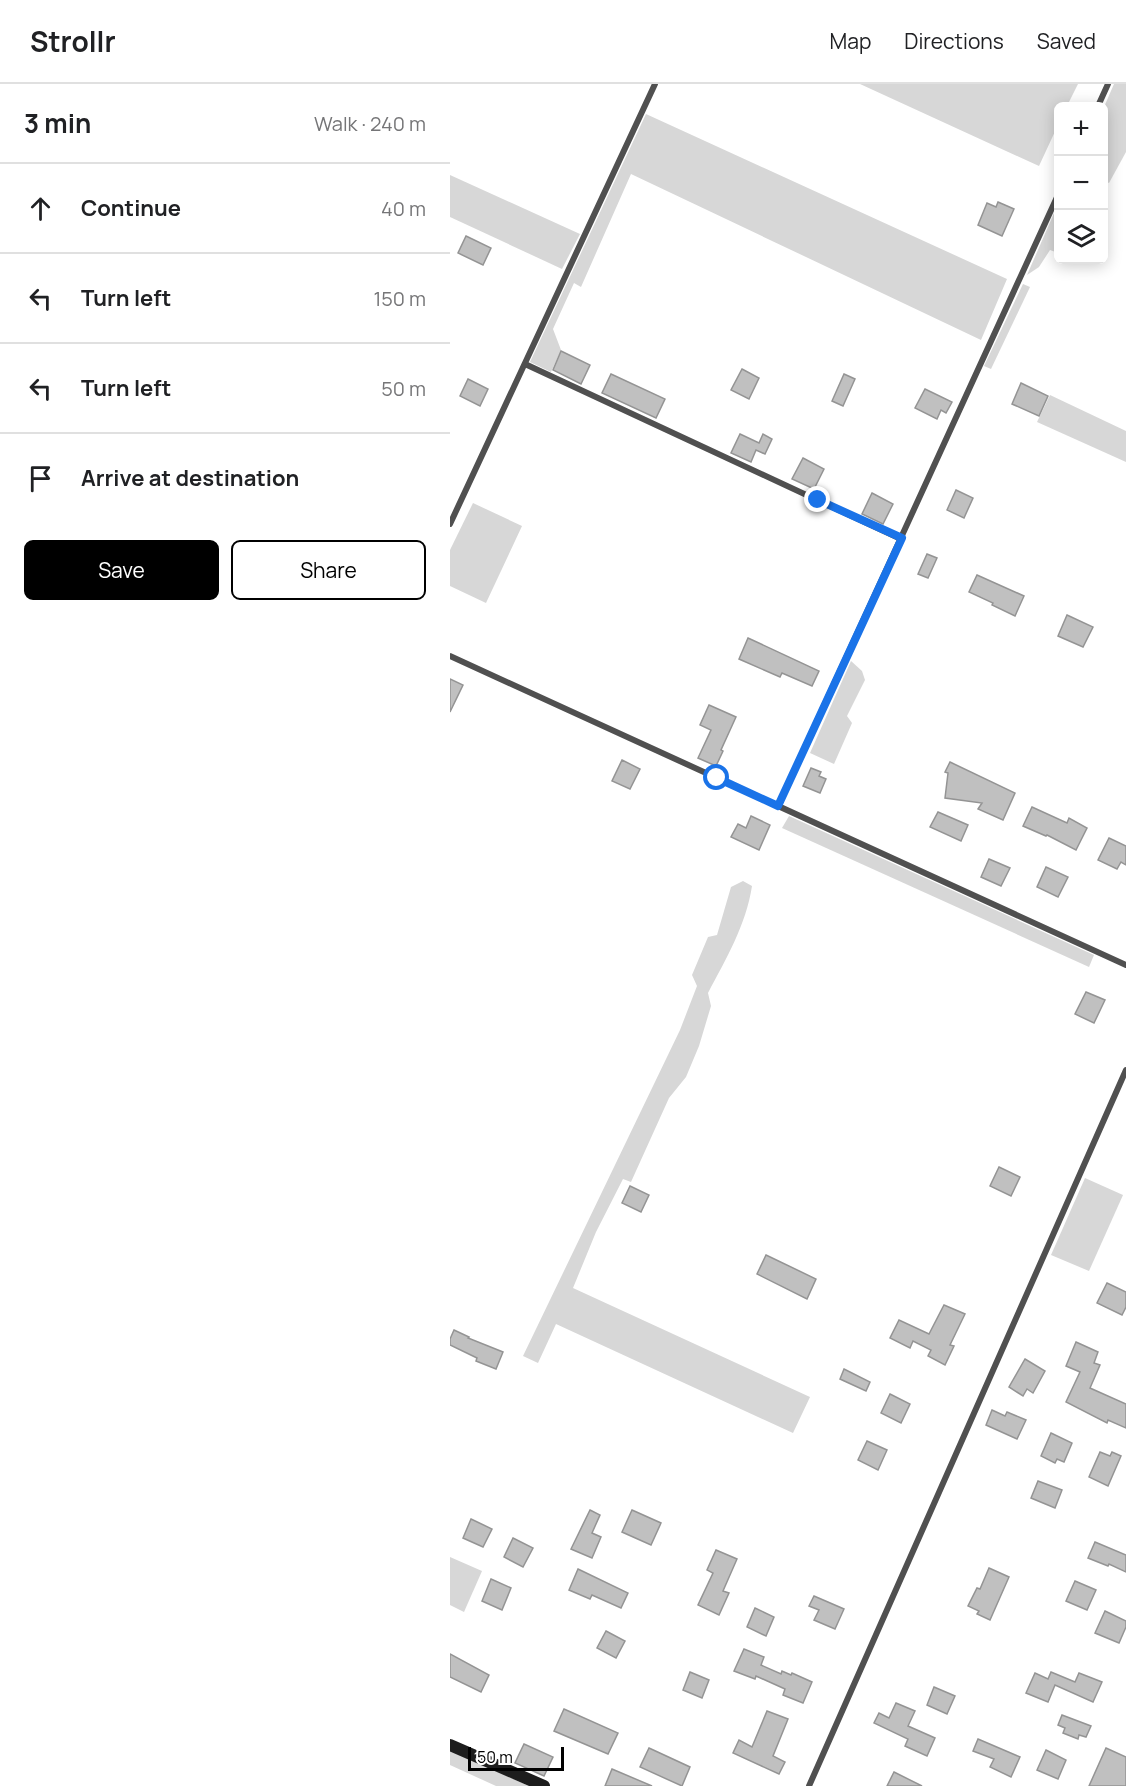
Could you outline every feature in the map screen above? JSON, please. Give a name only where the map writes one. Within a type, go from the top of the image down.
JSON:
[{"type":"main road","points":[[450,1745],[544,1786]]},
{"type":"lane","points":[[450,524],[655,84]]},
{"type":"lane","points":[[1100,102],[1108,84]]},
{"type":"lane","points":[[778,806],[1054,206]]},
{"type":"lane","points":[[525,364],[902,538]]},
{"type":"lane","points":[[450,656],[1126,965]]},
{"type":"lane","points":[[809,1786],[1126,1070]]},
{"type":"shaded area","points":[[860,84],[1078,84],[1069,102],[1054,102],[1054,134],[1039,166]]},
{"type":"shaded area","points":[[1114,84],[1126,84],[1126,152],[1109,183],[1108,102],[1106,102]]},
{"type":"shaded area","points":[[646,114],[1007,279],[981,340],[631,174],[581,287],[574,283],[553,329],[561,350],[551,372],[530,362]]},
{"type":"shaded area","points":[[450,175],[580,234],[562,269],[450,217]]},
{"type":"shaded area","points":[[1054,213],[1054,252],[1050,250],[1039,267],[1027,275]]},
{"type":"shaded area","points":[[1023,284],[1030,287],[991,369],[984,366]]},
{"type":"shaded area","points":[[1050,395],[1126,431],[1126,462],[1037,422]]},
{"type":"shaded area","points":[[473,503],[522,526],[486,603],[450,586],[450,550]]},
{"type":"shaded area","points":[[851,661],[862,671],[865,680],[847,716],[852,723],[834,764],[810,753]]},
{"type":"shaded area","points":[[789,816],[1094,955],[1089,967],[782,828]]},
{"type":"shaded area","points":[[743,881],[752,886],[749,900],[734,941],[708,993],[711,1006],[699,1046],[686,1077],[669,1098],[631,1182],[623,1179],[596,1232],[573,1288],[810,1397],[793,1433],[556,1324],[538,1363],[523,1356],[680,1030],[697,986],[692,975],[708,937],[717,935],[731,887]]},
{"type":"shaded area","points":[[1085,1178],[1123,1195],[1089,1271],[1051,1255]]},
{"type":"shaded area","points":[[450,1557],[482,1571],[464,1612],[450,1605]]},
{"type":"shaded area","points":[[450,1750],[529,1786],[496,1786],[450,1765]]},
{"type":"building","points":[[998,202],[1014,209],[1002,236],[978,225],[987,203],[996,207]]},
{"type":"building","points":[[466,236],[491,248],[483,265],[458,253]]},
{"type":"building","points":[[561,351],[590,365],[581,384],[553,370]]},
{"type":"building","points":[[742,369],[759,378],[749,399],[731,390]]},
{"type":"building","points":[[611,374],[665,399],[656,418],[602,393]]},
{"type":"building","points":[[844,374],[855,379],[843,406],[832,401]]},
{"type":"building","points":[[468,379],[488,389],[480,406],[460,396]]},
{"type":"building","points":[[1021,383],[1048,396],[1039,416],[1012,404]]},
{"type":"building","points":[[925,389],[952,402],[946,413],[941,410],[937,419],[915,408]]},
{"type":"building","points":[[740,434],[759,443],[763,434],[772,439],[765,454],[756,450],[751,462],[731,453]]},
{"type":"building","points":[[803,458],[824,469],[814,489],[792,479]]},
{"type":"building","points":[[956,490],[973,498],[964,518],[947,510]]},
{"type":"building","points":[[872,493],[893,504],[883,524],[862,514]]},
{"type":"building","points":[[927,554],[937,558],[928,578],[918,574]]},
{"type":"building","points":[[977,575],[1024,596],[1015,616],[969,592]]},
{"type":"building","points":[[1067,615],[1093,627],[1083,647],[1058,636]]},
{"type":"building","points":[[748,638],[819,671],[812,686],[782,673],[780,677],[739,659]]},
{"type":"building","points":[[450,679],[463,685],[450,712]]},
{"type":"building","points":[[709,705],[736,717],[716,766],[698,758],[711,730],[700,725]]},
{"type":"building","points":[[622,760],[640,769],[630,789],[612,781]]},
{"type":"building","points":[[950,762],[1015,793],[1003,820],[978,809],[982,803],[945,798],[948,773],[945,772]]},
{"type":"building","points":[[811,768],[821,772],[819,776],[826,779],[820,793],[803,786]]},
{"type":"building","points":[[1032,807],[1067,823],[1069,818],[1087,828],[1076,850],[1023,826]]},
{"type":"building","points":[[938,812],[968,825],[961,841],[930,827]]},
{"type":"building","points":[[751,816],[770,825],[759,850],[731,837],[738,824],[746,828]]},
{"type":"building","points":[[1109,838],[1126,846],[1126,865],[1121,862],[1117,869],[1098,860]]},
{"type":"building","points":[[989,859],[1010,868],[1001,886],[981,877]]},
{"type":"building","points":[[1046,867],[1068,877],[1058,897],[1037,887]]},
{"type":"building","points":[[1086,992],[1105,1000],[1094,1023],[1075,1014]]},
{"type":"building","points":[[999,1167],[1020,1177],[1011,1196],[990,1186]]},
{"type":"building","points":[[630,1186],[649,1195],[641,1212],[622,1203]]},
{"type":"building","points":[[766,1255],[816,1279],[807,1299],[757,1274]]},
{"type":"building","points":[[1107,1283],[1126,1292],[1126,1307],[1122,1315],[1097,1303]]},
{"type":"building","points":[[944,1305],[965,1314],[950,1345],[954,1346],[945,1365],[928,1356],[931,1350],[913,1341],[910,1348],[890,1338],[899,1320],[929,1334]]},
{"type":"building","points":[[454,1330],[503,1352],[496,1369],[476,1361],[477,1358],[450,1345]]},
{"type":"building","points":[[1076,1342],[1098,1352],[1094,1363],[1100,1365],[1090,1388],[1126,1404],[1126,1428],[1108,1420],[1107,1423],[1066,1402],[1080,1372],[1066,1366]]},
{"type":"building","points":[[1025,1359],[1045,1371],[1033,1393],[1027,1389],[1023,1396],[1009,1387]]},
{"type":"building","points":[[844,1369],[870,1382],[866,1391],[840,1379]]},
{"type":"building","points":[[890,1394],[910,1404],[901,1423],[881,1413]]},
{"type":"building","points":[[992,1410],[1005,1416],[1007,1412],[1026,1420],[1017,1439],[986,1425]]},
{"type":"building","points":[[1051,1433],[1072,1443],[1064,1462],[1057,1459],[1055,1463],[1041,1456]]},
{"type":"building","points":[[867,1441],[887,1450],[878,1470],[858,1460]]},
{"type":"building","points":[[1100,1452],[1110,1456],[1112,1452],[1121,1456],[1108,1486],[1089,1477]]},
{"type":"building","points":[[1038,1481],[1062,1490],[1055,1508],[1031,1498]]},
{"type":"building","points":[[590,1510],[600,1515],[592,1533],[601,1537],[592,1558],[571,1549]]},
{"type":"building","points":[[632,1510],[661,1523],[651,1545],[622,1532]]},
{"type":"building","points":[[471,1519],[492,1529],[483,1547],[463,1538]]},
{"type":"building","points":[[513,1538],[533,1548],[523,1567],[504,1557]]},
{"type":"building","points":[[1095,1542],[1126,1555],[1126,1572],[1088,1558]]},
{"type":"building","points":[[716,1550],[737,1559],[723,1591],[729,1593],[719,1615],[698,1605],[713,1573],[707,1570]]},
{"type":"building","points":[[989,1568],[1009,1577],[990,1620],[977,1614],[979,1611],[968,1606],[977,1588],[980,1589]]},
{"type":"building","points":[[578,1569],[628,1593],[621,1608],[592,1595],[590,1599],[569,1590]]},
{"type":"building","points":[[491,1579],[511,1588],[502,1610],[482,1601]]},
{"type":"building","points":[[1075,1581],[1096,1590],[1087,1610],[1066,1601]]},
{"type":"building","points":[[814,1596],[844,1609],[835,1629],[814,1620],[819,1610],[809,1606]]},
{"type":"building","points":[[755,1608],[774,1617],[766,1636],[747,1627]]},
{"type":"building","points":[[1105,1611],[1126,1621],[1126,1627],[1119,1643],[1095,1633]]},
{"type":"building","points":[[606,1631],[625,1641],[616,1658],[597,1648]]},
{"type":"building","points":[[744,1649],[764,1657],[761,1665],[781,1674],[782,1671],[791,1675],[792,1673],[812,1682],[803,1703],[783,1695],[785,1689],[756,1676],[755,1679],[734,1671]]},
{"type":"building","points":[[450,1654],[489,1675],[481,1692],[450,1677]]},
{"type":"building","points":[[690,1672],[709,1680],[702,1698],[683,1690]]},
{"type":"building","points":[[1051,1672],[1075,1682],[1079,1673],[1102,1682],[1093,1702],[1055,1685],[1048,1702],[1026,1693],[1035,1673],[1048,1679]]},
{"type":"building","points":[[934,1687],[955,1696],[947,1714],[927,1705]]},
{"type":"building","points":[[896,1703],[915,1711],[908,1726],[935,1738],[927,1756],[905,1746],[908,1739],[874,1723],[879,1713],[889,1718]]},
{"type":"building","points":[[564,1709],[618,1733],[608,1754],[554,1731]]},
{"type":"building","points":[[767,1711],[788,1719],[773,1756],[785,1762],[779,1774],[733,1753],[739,1740],[752,1747]]},
{"type":"building","points":[[1062,1715],[1091,1726],[1086,1737],[1079,1735],[1078,1739],[1063,1733],[1065,1728],[1058,1725]]},
{"type":"building","points":[[978,1739],[1020,1757],[1011,1777],[990,1767],[994,1759],[973,1751]]},
{"type":"building","points":[[524,1744],[553,1757],[544,1776],[515,1763]]},
{"type":"building","points":[[649,1748],[690,1767],[682,1786],[640,1767]]},
{"type":"building","points":[[1106,1748],[1126,1757],[1126,1786],[1089,1786]]},
{"type":"building","points":[[1046,1750],[1066,1760],[1058,1779],[1037,1770]]},
{"type":"building","points":[[612,1769],[652,1786],[605,1786]]},
{"type":"building","points":[[894,1772],[922,1786],[887,1786]]},
{"type":"route","points":[[717,778],[778,806],[902,538],[818,500]]}]
